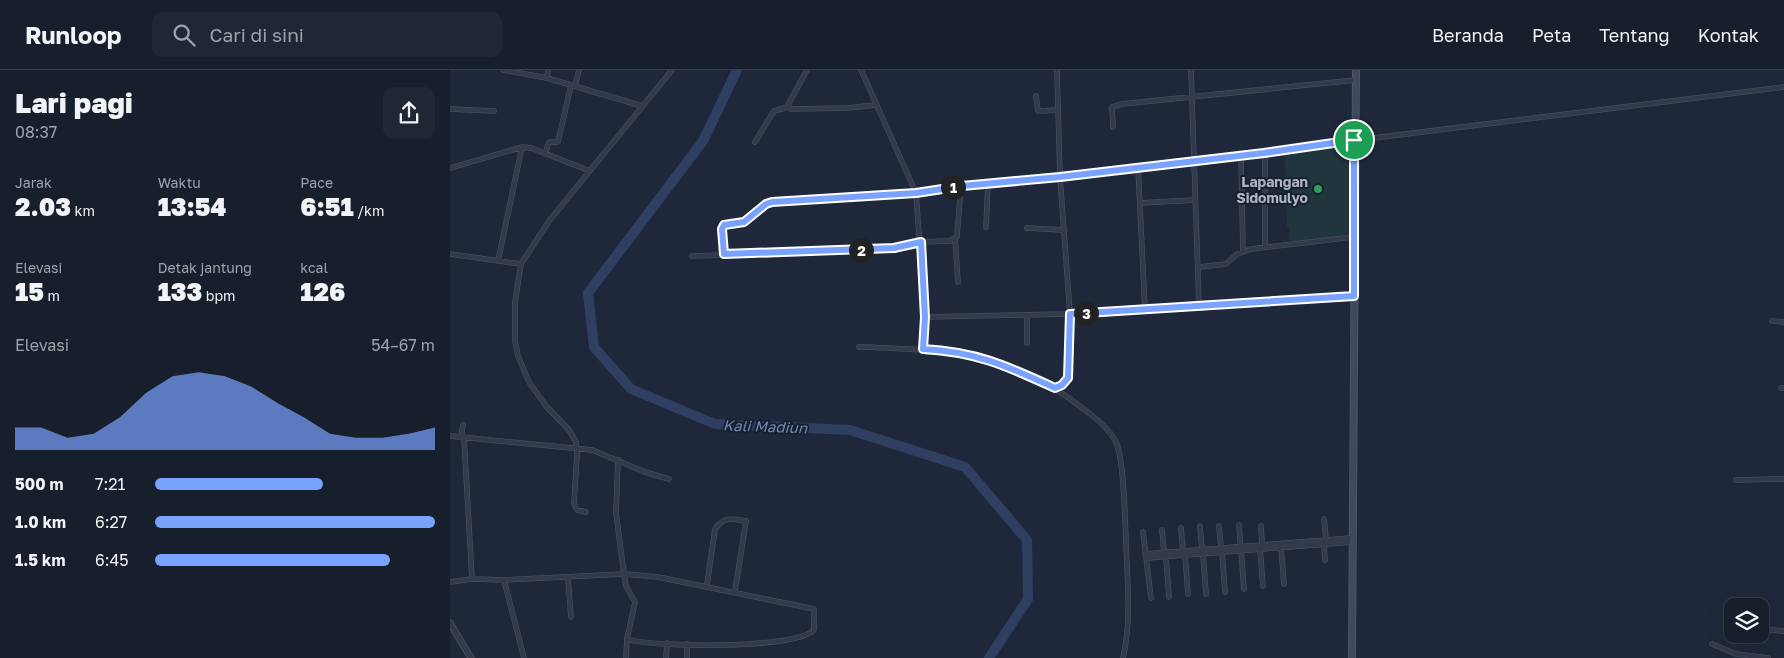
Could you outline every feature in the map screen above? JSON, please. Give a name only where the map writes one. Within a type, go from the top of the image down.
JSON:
[{"type":"main road","points":[[1352,658],[1354,140],[1356,70]]},
{"type":"street","points":[[503,70],[547,78],[642,106]]},
{"type":"street","points":[[547,78],[548,70]]},
{"type":"street","points":[[545,154],[549,142],[558,142],[573,85],[580,70]]},
{"type":"street","points":[[586,512],[578,510],[574,503],[577,447],[569,430],[546,406],[528,382],[518,356],[515,302],[521,264],[549,221],[672,70]]},
{"type":"street","points":[[788,107],[807,70]]},
{"type":"street","points":[[861,70],[916,193],[925,317],[923,349]]},
{"type":"street","points":[[1055,388],[1062,385],[1068,378],[1070,314],[1060,177],[1056,70]]},
{"type":"street","points":[[1191,70],[1199,306]]},
{"type":"street","points":[[1113,127],[1111,108],[1114,105],[1356,80]]},
{"type":"street","points":[[724,254],[722,229],[724,225],[744,222],[766,204],[772,202],[916,193],[988,183],[1060,177],[1784,87]]},
{"type":"street","points":[[1036,96],[1038,111],[1058,110]]},
{"type":"street","points":[[754,142],[774,112],[788,107],[792,109],[839,108],[876,105]]},
{"type":"street","points":[[450,109],[494,111]]},
{"type":"street","points":[[450,168],[522,147],[590,171]]},
{"type":"street","points":[[498,261],[522,147]]},
{"type":"street","points":[[1264,153],[1265,247]]},
{"type":"street","points":[[1241,156],[1243,251]]},
{"type":"street","points":[[1138,167],[1145,309]]},
{"type":"street","points":[[986,227],[988,183]]},
{"type":"street","points":[[958,282],[955,238],[962,186]]},
{"type":"street","points":[[1140,203],[1195,200]]},
{"type":"street","points":[[1027,228],[1064,230]]},
{"type":"street","points":[[1199,267],[1226,264],[1243,251],[1354,237]]},
{"type":"street","points":[[692,256],[894,248],[921,242],[950,242],[955,238]]},
{"type":"street","points":[[450,254],[521,264]]},
{"type":"street","points":[[925,317],[1070,314],[1354,296]]},
{"type":"street","points":[[1027,316],[1027,342]]},
{"type":"street","points":[[1772,321],[1784,322]]},
{"type":"street","points":[[859,346],[923,349],[971,355],[994,361],[1055,388],[1098,421],[1116,443],[1120,456],[1129,616],[1124,658]]},
{"type":"street","points":[[463,425],[472,579]]},
{"type":"street","points":[[450,436],[577,447],[604,454],[669,479]]},
{"type":"street","points":[[618,460],[616,513],[626,586],[635,602],[627,638],[626,658]]},
{"type":"street","points":[[1736,480],[1784,479]]},
{"type":"street","points":[[707,585],[715,529],[720,522],[727,518],[746,521],[735,591]]},
{"type":"street","points":[[1324,519],[1325,560]]},
{"type":"street","points":[[1239,525],[1243,548],[1244,589]]},
{"type":"street","points":[[1200,526],[1206,594]]},
{"type":"street","points":[[1219,526],[1225,592]]},
{"type":"street","points":[[1261,526],[1263,586]]},
{"type":"street","points":[[1181,528],[1188,594]]},
{"type":"street","points":[[1162,530],[1169,597]]},
{"type":"street","points":[[1144,532],[1150,598]]},
{"type":"street","points":[[1146,556],[1352,540]]},
{"type":"street","points":[[1261,547],[1281,548],[1325,542]]},
{"type":"street","points":[[1281,548],[1284,584]]},
{"type":"street","points":[[450,582],[472,579],[568,578],[624,574],[674,578],[814,610],[814,630],[800,636],[747,645],[666,643],[629,640],[627,638]]},
{"type":"street","points":[[568,578],[570,617]]},
{"type":"street","points":[[504,580],[524,658]]},
{"type":"street","points":[[450,623],[471,658]]},
{"type":"street","points":[[1771,630],[1784,631]]},
{"type":"street","points":[[666,643],[666,658]]},
{"type":"street","points":[[687,644],[687,658]]},
{"type":"street","points":[[1712,644],[1736,656],[1768,658]]},
{"type":"green space","name":"Lapangan Sidomulyo","points":[[1351,142],[1350,236],[1292,243],[1292,240],[1289,240],[1289,227],[1287,227],[1285,151]]},
{"type":"waterway","name":"Kali Madiun","points":[[737,70],[703,141],[588,293],[594,347],[631,389],[715,424],[850,430],[965,467],[1027,540],[1028,599],[989,658]]},
{"type":"place","name":"Lapangan Sidomulyo","points":[[1318,189]]},
{"type":"route","points":[[1354,140],[1354,296],[1070,314],[1068,378],[1062,385],[1055,388],[994,361],[971,355],[923,349],[925,317],[921,242],[894,248],[824,252],[724,254],[722,229],[724,225],[744,222],[766,204],[772,202],[916,193],[988,183],[1060,177],[1264,153],[1354,140]]}]
